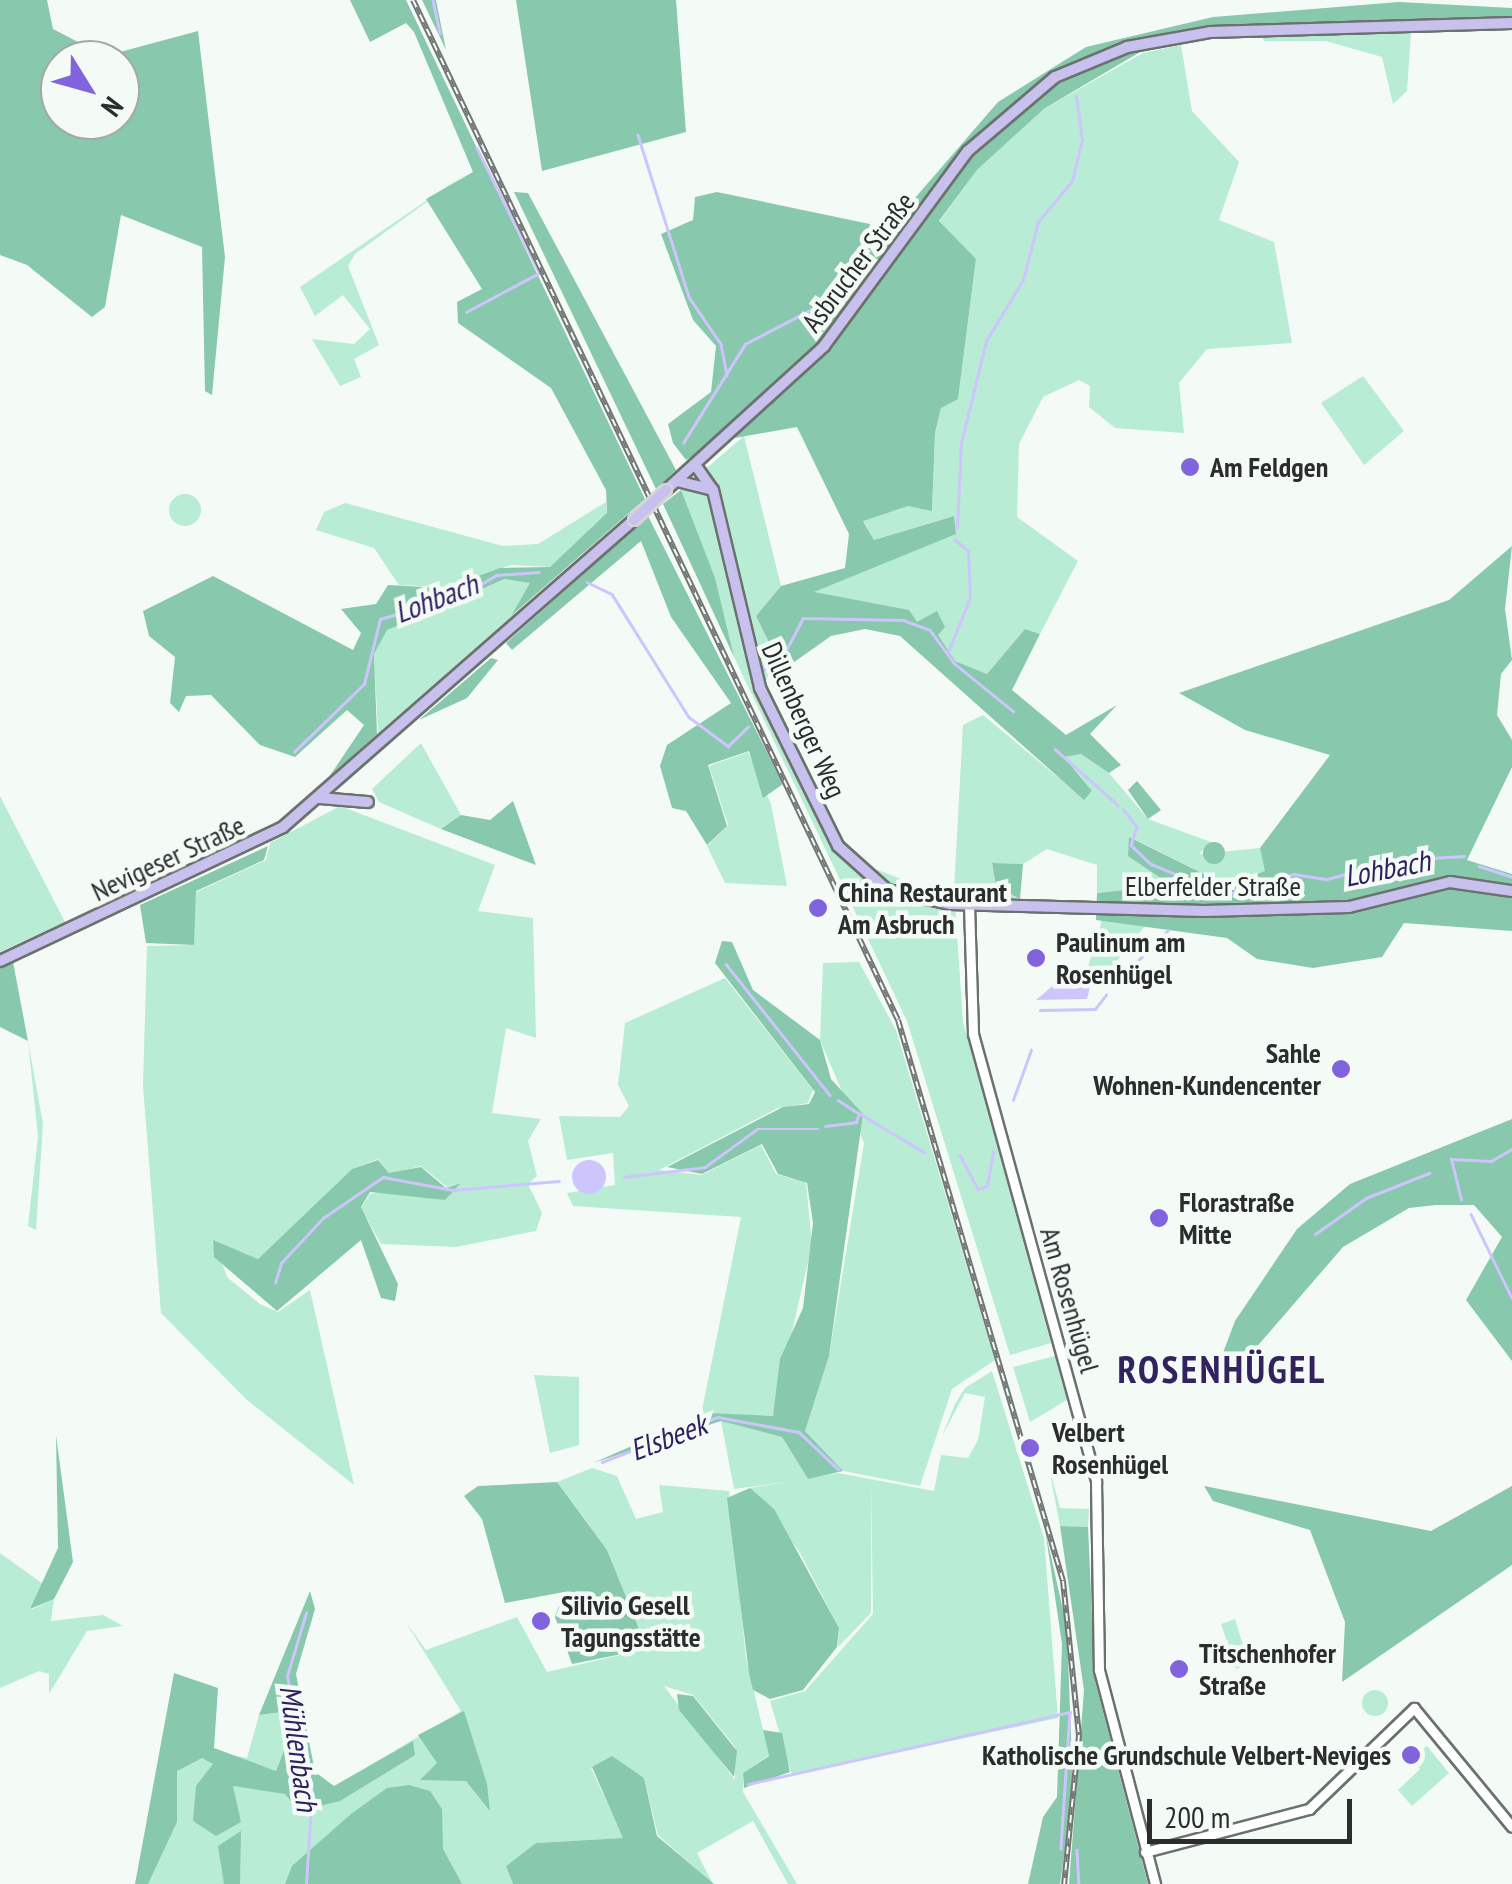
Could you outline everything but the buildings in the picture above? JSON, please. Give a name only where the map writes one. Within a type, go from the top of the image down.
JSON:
[{"type":"main road","name":"Asbrucher Straße","points":[[343,777],[696,466],[844,324],[991,125],[1055,77],[1127,47],[1210,32],[1512,23]]},
{"type":"main road","name":"Dillenberger Weg","points":[[696,466],[713,490],[749,659],[760,688],[850,862],[900,896],[969,905]]},
{"type":"main road","points":[[677,481],[713,490]]},
{"type":"main road","name":"Nevigeser Straße","points":[[0,961],[264,838],[343,777]]},
{"type":"main road","points":[[318,798],[368,802]]},
{"type":"main road","name":"Elberfelder Straße","points":[[969,905],[1302,910],[1450,882],[1512,891]]},
{"type":"street","name":"Am Rosenhügel","points":[[969,905],[973,1034],[1096,1481],[1099,1670],[1154,1884]]},
{"type":"street","points":[[1145,1852],[1309,1809],[1414,1708],[1512,1827]]},
{"type":"green space","points":[[0,0],[47,0],[53,29],[74,40],[40,40],[40,140],[140,140],[140,47],[198,31],[225,257],[212,395],[205,391],[202,247],[121,215],[105,307],[92,317],[27,265],[0,255]]},
{"type":"green space","points":[[350,0],[406,0],[645,499],[511,616],[530,583],[505,579],[387,630],[374,654],[377,734],[329,777],[364,725],[347,710],[295,757],[260,745],[211,695],[186,696],[179,712],[170,703],[175,657],[149,636],[143,611],[213,576],[353,650],[361,633],[341,609],[376,604],[388,585],[445,588],[500,568],[550,567],[607,513],[606,490],[551,388],[458,323],[457,302],[482,289],[426,199],[473,172],[414,32],[406,23],[370,42]]},
{"type":"green space","points":[[422,0],[436,0],[446,50],[424,4]]},
{"type":"green space","points":[[516,0],[676,0],[686,132],[542,171]]},
{"type":"green space","points":[[1399,2],[1512,8],[1512,19],[1176,31],[1045,108],[977,170],[939,221],[976,259],[958,399],[941,408],[935,433],[932,511],[908,506],[863,521],[874,540],[954,516],[956,534],[814,592],[909,610],[917,622],[937,611],[945,627],[938,635],[955,661],[987,674],[1025,629],[1040,634],[1012,690],[1066,735],[1117,705],[1090,734],[1121,765],[1109,773],[1081,754],[1064,757],[1092,791],[1084,800],[900,636],[865,629],[831,636],[773,677],[776,657],[756,616],[781,586],[845,568],[849,534],[797,427],[718,441],[686,460],[673,443],[668,424],[711,392],[716,346],[693,320],[661,234],[693,220],[695,197],[717,192],[889,228],[998,102],[1086,47],[1213,17]]},
{"type":"green space","points":[[1412,18],[1407,91],[1393,104],[1382,57],[1326,41],[1264,41],[1257,24]]},
{"type":"green space","points":[[1181,45],[1192,111],[1239,162],[1219,220],[1274,242],[1292,343],[1207,349],[1179,383],[1184,433],[1115,428],[1089,407],[1090,386],[1079,380],[1043,397],[1019,444],[1017,517],[1078,561],[1040,634],[1025,629],[987,674],[955,661],[917,622],[813,592],[956,533],[953,516],[874,540],[863,520],[908,506],[932,510],[935,433],[941,408],[958,398],[976,260],[939,222],[977,170],[1045,108],[1143,53]]},
{"type":"green space","points":[[471,170],[355,254],[348,266],[379,345],[354,359],[361,377],[340,386],[312,339],[354,344],[370,329],[343,295],[315,316],[300,287]]},
{"type":"green space","points":[[514,192],[528,193],[676,470],[656,489]]},
{"type":"green space","points":[[1363,376],[1404,431],[1364,465],[1321,403]]},
{"type":"green space","points":[[744,436],[781,586],[756,616],[776,657],[765,683],[834,827],[862,864],[938,893],[954,890],[963,725],[983,715],[1084,799],[1092,791],[1064,756],[1081,754],[1109,773],[1148,819],[1211,842],[1199,854],[1260,848],[1266,871],[1226,885],[1130,837],[1172,885],[1097,893],[1097,865],[1047,849],[1023,864],[992,863],[996,886],[1020,899],[954,891],[963,1022],[1051,1343],[1010,1355],[907,1021],[734,657],[681,490]]},
{"type":"green space","points":[[681,490],[715,578],[734,657],[663,504]]},
{"type":"green space","points":[[185,494],[196,499],[201,510],[196,521],[185,526],[174,521],[169,510],[174,499]]},
{"type":"green space","points":[[606,502],[607,514],[551,567],[511,565],[444,587],[399,585],[374,548],[316,530],[324,512],[345,503],[503,546],[538,544]]},
{"type":"green space","points":[[648,516],[783,784],[763,798],[749,751],[708,765],[727,826],[707,845],[686,811],[672,808],[660,766],[667,745],[731,703],[671,617],[641,541],[512,650],[506,643]]},
{"type":"green space","points":[[1512,546],[1505,609],[1512,660],[1501,674],[1497,715],[1512,740],[1512,767],[1467,860],[1512,874],[1512,931],[1404,923],[1382,957],[1313,968],[1257,959],[1227,938],[1096,920],[1097,893],[1171,885],[1128,856],[1129,837],[1226,885],[1265,871],[1260,848],[1330,755],[1245,730],[1179,693],[1449,600]]},
{"type":"green space","points":[[506,579],[531,583],[511,617],[378,733],[374,654],[386,629]]},
{"type":"green space","points":[[491,658],[498,660],[467,698],[419,720]]},
{"type":"green space","points":[[421,743],[461,815],[441,829],[379,802],[372,789]]},
{"type":"green space","points":[[748,752],[771,804],[787,886],[725,883],[707,846],[728,825],[709,766]]},
{"type":"green space","points":[[1137,781],[1161,810],[1148,819],[1128,790]]},
{"type":"green space","points":[[0,796],[65,922],[0,952]]},
{"type":"green space","points":[[513,801],[536,865],[441,829],[461,815],[490,820]]},
{"type":"green space","points":[[340,806],[495,865],[478,911],[533,918],[536,1038],[506,1028],[492,1113],[541,1119],[528,1141],[537,1176],[528,1184],[542,1213],[536,1231],[456,1247],[381,1244],[361,1208],[370,1194],[403,1189],[444,1200],[461,1183],[447,1187],[421,1166],[390,1174],[378,1159],[352,1169],[258,1259],[212,1241],[228,1278],[260,1304],[278,1312],[310,1290],[354,1485],[247,1400],[161,1313],[143,1086],[147,946],[193,945],[196,892],[266,860],[270,843]]},
{"type":"green space","points":[[1214,842],[1222,845],[1222,861],[1214,864],[1206,861],[1203,853],[1206,845]]},
{"type":"green space","points":[[268,846],[264,860],[196,891],[194,945],[146,943],[140,905]]},
{"type":"green space","points":[[992,863],[1023,864],[1020,899],[996,886]]},
{"type":"green space","points":[[1102,920],[1148,922],[1101,981],[1087,970]]},
{"type":"green space","points":[[722,941],[732,942],[753,990],[820,1040],[831,1079],[863,1114],[829,1356],[805,1431],[843,1471],[808,1479],[782,1437],[721,1421],[593,1463],[707,1413],[773,1416],[780,1359],[803,1308],[813,1223],[807,1183],[778,1174],[762,1144],[702,1174],[667,1167],[783,1107],[809,1104],[815,1092],[715,963]]},
{"type":"green space","points":[[13,962],[28,1041],[0,1027],[0,968]]},
{"type":"green space","points":[[859,962],[896,1030],[995,1360],[952,1389],[920,1486],[843,1471],[805,1431],[829,1356],[864,1143],[820,1040],[823,963]]},
{"type":"green space","points":[[725,978],[813,1090],[808,1103],[778,1108],[659,1170],[702,1175],[761,1145],[776,1174],[806,1183],[812,1244],[773,1416],[701,1415],[741,1217],[573,1206],[567,1193],[615,1185],[613,1153],[567,1160],[559,1116],[620,1117],[629,1106],[618,1085],[625,1023]]},
{"type":"green space","points":[[28,1041],[43,1124],[36,1230],[28,1226],[38,1136]]},
{"type":"green space","points":[[1512,1119],[1512,1361],[1466,1300],[1502,1237],[1474,1205],[1436,1205],[1409,1208],[1343,1247],[1241,1365],[1224,1378],[1215,1374],[1235,1321],[1297,1229],[1350,1184]]},
{"type":"green space","points":[[378,1160],[389,1173],[421,1167],[446,1188],[461,1183],[445,1200],[370,1192],[361,1207],[398,1284],[395,1301],[381,1298],[361,1240],[277,1311],[214,1257],[213,1240],[258,1259],[352,1169]]},
{"type":"green space","points":[[1055,1356],[1067,1400],[1030,1422],[1013,1367]]},
{"type":"green space","points":[[992,1371],[1044,1538],[1058,1718],[792,1775],[770,1701],[805,1691],[873,1614],[871,1483],[871,1613],[838,1647],[839,1628],[799,1551],[750,1488],[838,1473],[934,1491],[941,1455],[968,1458],[978,1440],[985,1397],[965,1393],[942,1436],[955,1404],[965,1388]]},
{"type":"green space","points":[[534,1375],[579,1377],[579,1445],[550,1453]]},
{"type":"green space","points":[[721,1421],[782,1437],[808,1479],[734,1489]]},
{"type":"green space","points":[[56,1435],[73,1562],[54,1599],[30,1609],[58,1548]]},
{"type":"green space","points":[[1048,1463],[1060,1508],[1089,1509],[1088,1527],[1060,1526]]},
{"type":"green space","points":[[592,1468],[617,1476],[636,1519],[663,1512],[659,1485],[729,1491],[746,1658],[769,1755],[743,1773],[743,1792],[797,1884],[788,1884],[753,1821],[697,1853],[713,1884],[658,1835],[644,1778],[612,1757],[591,1768],[624,1838],[536,1843],[506,1866],[513,1884],[135,1884],[167,1743],[288,1791],[302,1806],[461,1711],[405,1621],[426,1650],[517,1617],[547,1672],[646,1649],[607,1550],[557,1482]],"holes":[[[664,1686],[693,1695],[735,1747],[735,1780]]]},
{"type":"green space","points":[[557,1482],[607,1550],[647,1649],[572,1664],[555,1617],[564,1592],[505,1603],[482,1519],[464,1496],[478,1486]]},
{"type":"green space","points":[[1204,1486],[1431,1531],[1512,1486],[1512,1565],[1342,1682],[1345,1622],[1310,1530],[1213,1501]]},
{"type":"green space","points":[[750,1488],[774,1509],[839,1628],[837,1647],[803,1690],[770,1699],[753,1690],[749,1673],[727,1498]]},
{"type":"green space","points":[[1060,1526],[1088,1527],[1095,1681],[1148,1884],[1069,1884],[1084,1690]]},
{"type":"green space","points":[[1045,1529],[1067,1628],[1073,1791],[1060,1884],[1028,1884],[1043,1817],[1057,1797],[1062,1644]]},
{"type":"green space","points":[[0,1553],[43,1584],[30,1610],[54,1599],[51,1621],[103,1615],[123,1626],[87,1631],[49,1694],[49,1674],[39,1671],[0,1688]]},
{"type":"green space","points":[[310,1591],[315,1609],[296,1674],[315,1772],[334,1786],[413,1741],[415,1755],[340,1801],[299,1811],[285,1794],[233,1786],[241,1822],[216,1836],[193,1821],[196,1786],[213,1764],[202,1758],[177,1771],[177,1822],[148,1884],[135,1884],[174,1673],[218,1688],[214,1748],[276,1771],[294,1725],[283,1712],[259,1715]]},
{"type":"green space","points":[[1235,1619],[1249,1665],[1236,1669],[1221,1624]]},
{"type":"green space","points":[[1375,1690],[1384,1694],[1388,1703],[1384,1712],[1375,1716],[1366,1712],[1362,1703],[1366,1694]]},
{"type":"green space","points":[[677,1694],[693,1696],[737,1751],[734,1777],[679,1710]]},
{"type":"green space","points":[[464,1711],[487,1784],[490,1811],[466,1781],[420,1780],[437,1763],[418,1735]]},
{"type":"green space","points":[[283,1712],[294,1725],[276,1771],[232,1755],[247,1758],[259,1715]]},
{"type":"green space","points":[[763,1730],[782,1733],[790,1772],[744,1788],[743,1773],[769,1756]]},
{"type":"green space","points":[[1427,1746],[1449,1773],[1412,1806],[1398,1790],[1420,1769],[1412,1758]]},
{"type":"green space","points":[[612,1756],[644,1778],[657,1836],[714,1884],[513,1884],[506,1866],[536,1843],[623,1838],[592,1767]]},
{"type":"green space","points":[[409,1785],[430,1791],[442,1809],[443,1849],[462,1884],[285,1884],[292,1866],[351,1814],[387,1788]]},
{"type":"green space","points":[[241,1831],[240,1884],[224,1884],[218,1846]]},
{"type":"shaded area","points":[[1069,972],[1091,983],[1087,999],[1036,1000]]},
{"type":"shaded area","points":[[589,1160],[601,1165],[606,1177],[601,1189],[589,1194],[577,1189],[572,1177],[577,1165]]},
{"type":"waterway","points":[[433,0],[440,33]]},
{"type":"waterway","points":[[957,528],[961,443],[986,341],[1023,280],[1038,222],[1072,181],[1082,140],[1076,96]]},
{"type":"waterway","points":[[638,135],[689,297],[721,344],[727,375]]},
{"type":"waterway","points":[[466,312],[539,273],[477,149]]},
{"type":"waterway","points":[[683,443],[745,344],[818,306]]},
{"type":"waterway","points":[[948,652],[970,598],[968,551],[955,540]]},
{"type":"waterway","name":"Lohbach","points":[[294,752],[364,684],[380,619],[463,595],[496,575],[539,572]]},
{"type":"waterway","name":"Lohbach","points":[[587,582],[612,594],[689,717],[728,746],[748,727]]},
{"type":"waterway","name":"Lohbach","points":[[764,669],[781,660],[803,618],[903,620],[930,630],[955,664],[1013,711]]},
{"type":"waterway","name":"Lohbach","points":[[1055,749],[1118,805]]},
{"type":"waterway","name":"Lohbach","points":[[1123,809],[1137,827],[1131,845],[1151,864],[1226,895],[1294,874],[1327,879],[1398,860],[1464,856]]},
{"type":"waterway","name":"Lohbach","points":[[1479,866],[1512,877]]},
{"type":"waterway","points":[[1116,983],[1168,930]]},
{"type":"waterway","points":[[726,964],[830,1095]]},
{"type":"waterway","points":[[1040,1010],[1095,1009],[1106,995]]},
{"type":"waterway","points":[[1013,1100],[1031,1050]]},
{"type":"waterway","points":[[838,1100],[858,1113]]},
{"type":"waterway","points":[[825,1126],[856,1122],[859,1113],[924,1152]]},
{"type":"waterway","points":[[624,1177],[705,1167],[757,1129],[818,1129]]},
{"type":"waterway","name":"Elsbeek","points":[[1461,1200],[1451,1159],[1491,1161],[1512,1149]]},
{"type":"waterway","points":[[960,1155],[978,1189],[987,1186],[993,1152]]},
{"type":"waterway","name":"Elsbeek","points":[[1315,1234],[1366,1198],[1429,1173]]},
{"type":"waterway","points":[[275,1283],[281,1263],[323,1218],[383,1177],[453,1190],[559,1181]]},
{"type":"waterway","points":[[1471,1214],[1512,1298]]},
{"type":"waterway","name":"Elsbeek","points":[[602,1462],[718,1417],[799,1432],[838,1469]]},
{"type":"waterway","name":"Mühlenbach","points":[[306,1613],[287,1676],[312,1792],[306,1884]]},
{"type":"waterway","points":[[748,1784],[1070,1712],[1061,1849]]},
{"type":"waterway","points":[[1077,1850],[1079,1884]]},
{"type":"railway","points":[[413,0],[898,1020],[1063,1581],[1079,1735],[1064,1884]]},
{"type":"place","name":"Am Feldgen","points":[[1190,467]]},
{"type":"place","name":"China Restaurant Am Asbruch","points":[[818,908]]},
{"type":"place","name":"Paulinum am Rosenhügel","points":[[1036,958]]},
{"type":"place","name":"Sahle Wohnen-Kundencenter","points":[[1341,1069]]},
{"type":"place","name":"Florastraße Mitte","points":[[1159,1218]]},
{"type":"place","name":"Velbert Rosenhügel","points":[[1030,1448]]},
{"type":"place","name":"Silivio Gesell Tagungsstätte","points":[[541,1621]]},
{"type":"place","name":"Titschenhofer Straße","points":[[1179,1669]]},
{"type":"place","name":"Katholische Grundschule Velbert-Neviges","points":[[1411,1755]]},
{"type":"district","name":"ROSENHÜGEL","points":[[1222,1369]]}]
